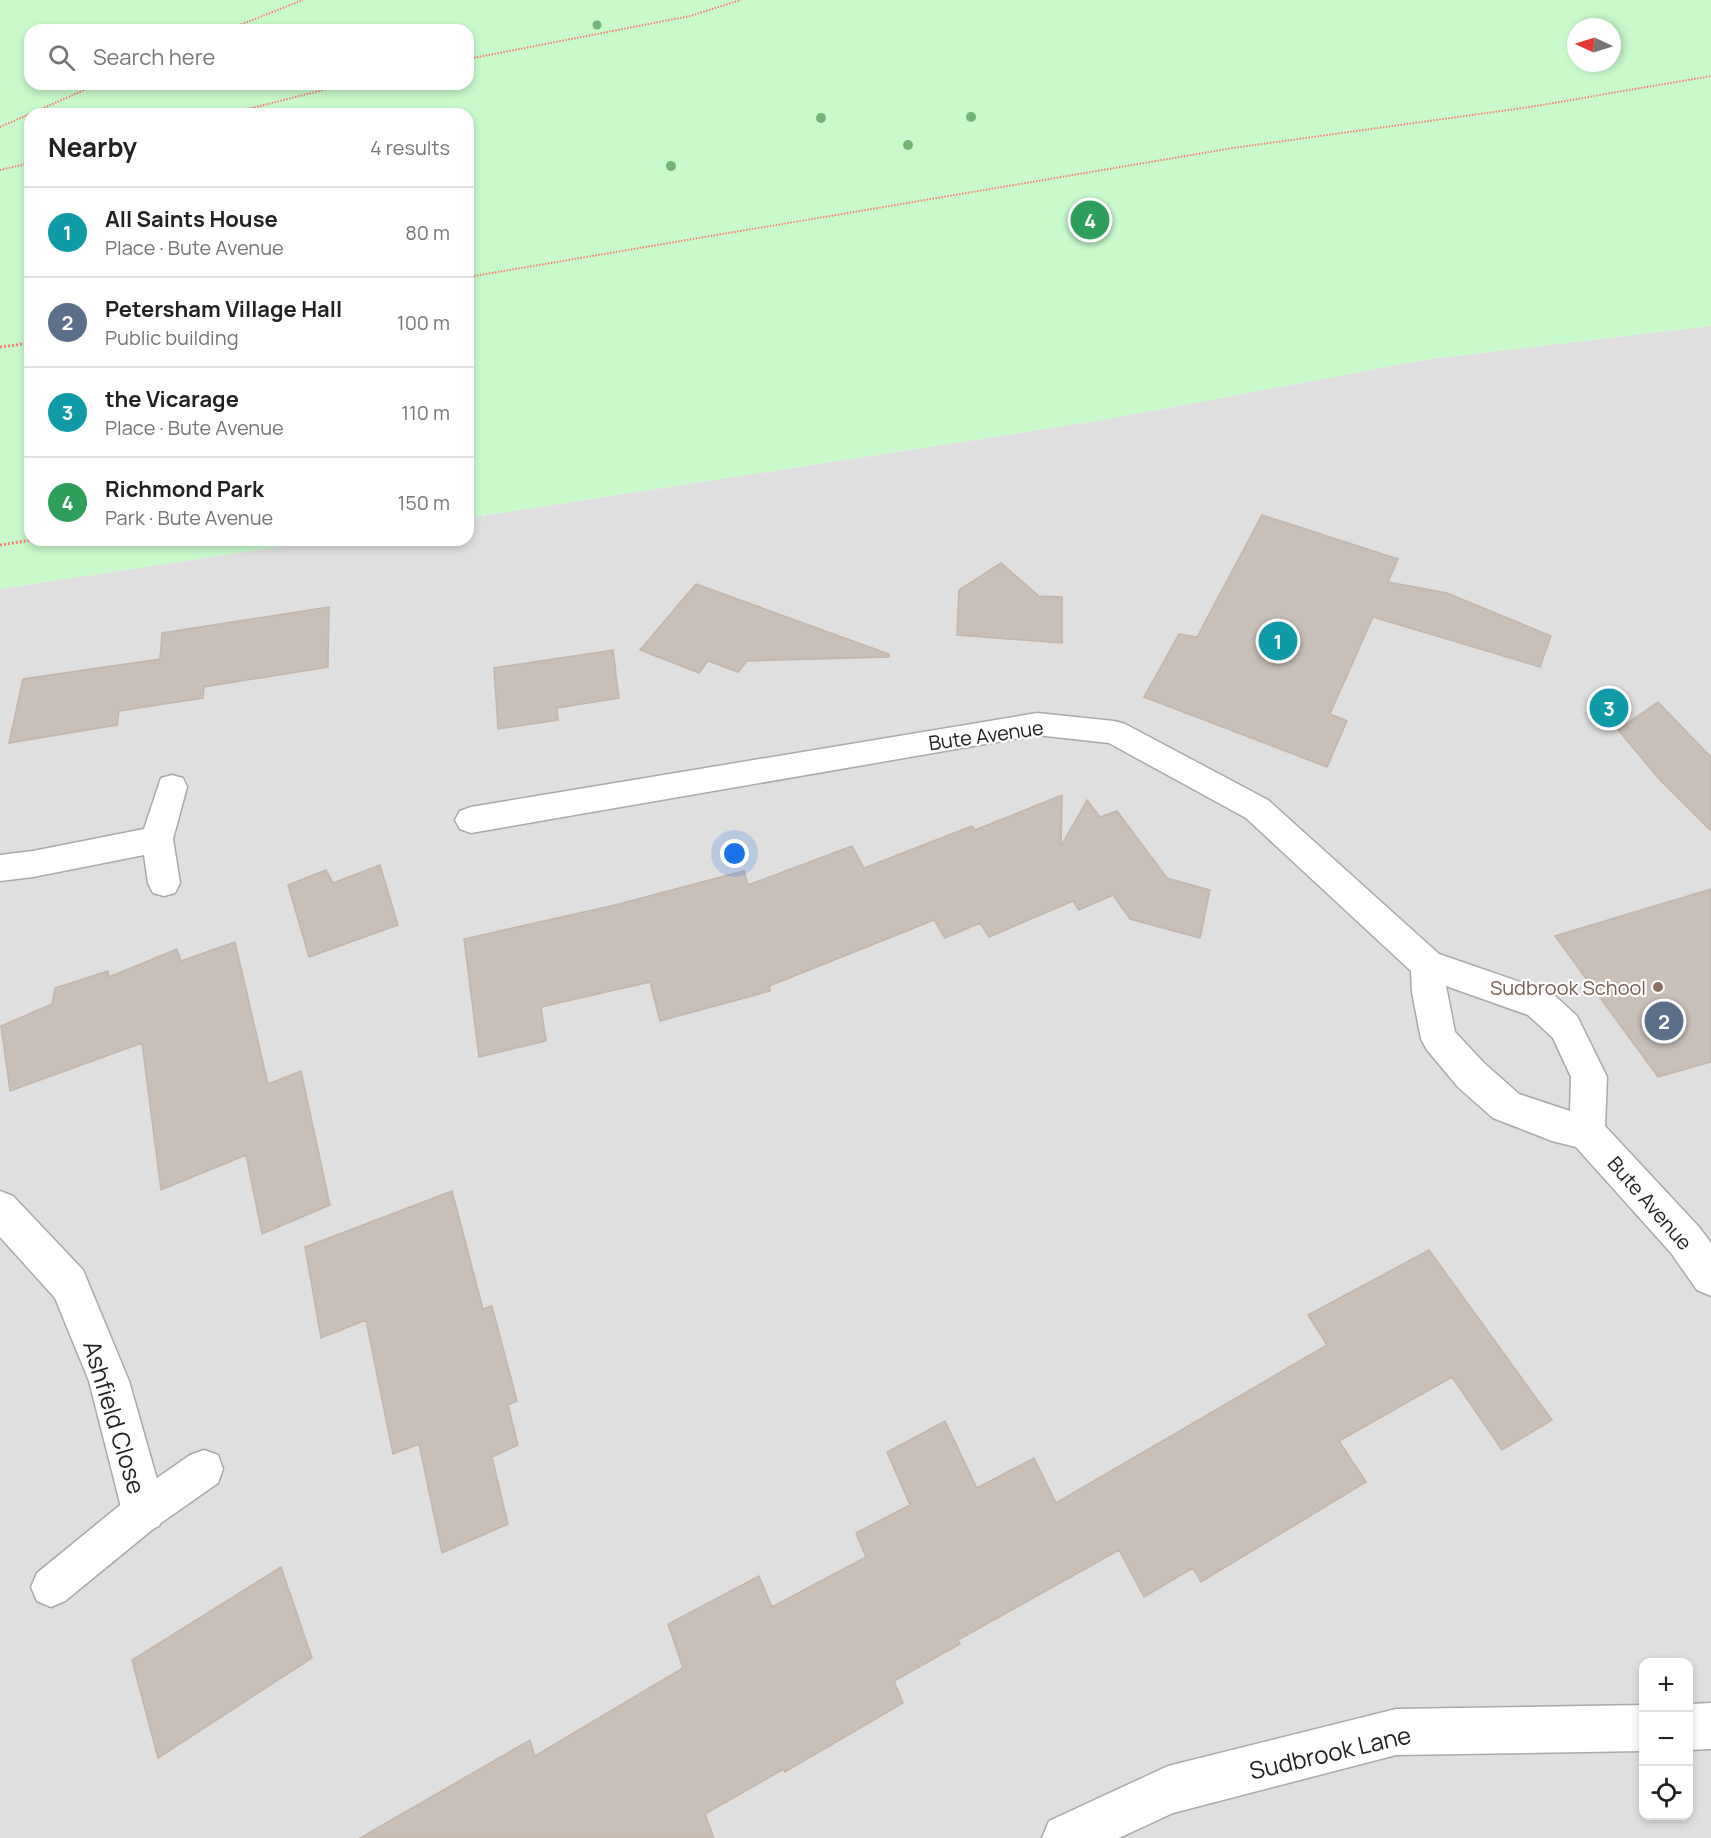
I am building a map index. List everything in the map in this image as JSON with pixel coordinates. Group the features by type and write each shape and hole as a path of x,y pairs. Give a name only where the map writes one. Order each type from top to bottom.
{"street":[{"name":"Bute Avenue","path":"471,820 1037,724 1114,732 1257,809 1427,965 1540,1004 1565,1027 1589,1077 1587,1132 1685,1240 1711,1276"},
{"path":"164,883 157,840 172,787"},
{"path":"0,868 33,864 157,840"},
{"path":"1427,965 1429,992 1439,1039 1471,1075 1506,1106 1552,1124 1587,1132"},
{"name":"Ashfield Close","path":"0,1209 69,1284 109,1381 144,1510"},
{"path":"1693,1727 1711,1726"},
{"name":"Sudbrook Lane","path":"1066,1838 1168,1790 1396,1732 1639,1728"}],"lane":[{"path":"51,1587 144,1510 204,1469"}],"path":[{"path":"242,24 303,0"},
{"path":"474,58 690,16 741,0"},
{"path":"474,276 1233,148 1530,107 1711,76"},
{"path":"43,108 84,90"},
{"path":"252,108 323,90"},
{"path":"0,127 24,116"},
{"path":"0,170 24,165"},
{"path":"0,347 24,344"},
{"path":"0,545 24,542"}],"shaded area":[{"path":"1711,326 1711,1838 0,1838 0,589 283,546 474,546 474,517 1097,421 1430,359"}],"green space":[{"path":"0,0 1711,0 1711,326 1430,359 1097,421 474,517 474,108 24,108 24,546 283,546 0,589"}],"building":[{"path":"1262,515 1398,559 1388,582 1447,593 1551,636 1540,667 1373,617 1330,714 1347,721 1327,767 1144,697 1179,634 1197,637"},
{"path":"1001,563 1039,596 1062,597 1062,643 957,635 959,590"},
{"path":"696,584 889,654 889,657 747,661 738,672 708,661 699,673 640,650"},
{"path":"329,607 328,667 204,687 203,698 119,711 117,725 9,743 23,679 160,659 162,633"},
{"path":"613,650 619,698 557,708 558,720 498,729 494,668"},
{"path":"1658,702 1711,757 1711,831 1660,780 1618,730"},
{"path":"1062,795 1061,846 1087,800 1100,817 1117,811 1167,878 1210,890 1200,938 1130,919 1113,895 1079,910 1073,901 989,937 980,923 945,938 934,920 769,986 770,991 660,1021 650,982 541,1007 546,1041 479,1057 464,939 615,905 744,871 748,885 852,846 864,868 972,826 975,830"},
{"path":"380,865 398,925 309,957 288,885 326,870 333,883"},
{"path":"1711,889 1711,1062 1658,1077 1555,936"},
{"path":"235,942 268,1084 301,1071 330,1205 262,1234 246,1155 161,1190 142,1043 10,1091 1,1026 52,1004 55,988 108,971 109,977 177,949 181,961"},
{"path":"452,1191 483,1309 492,1306 517,1401 508,1405 518,1445 492,1457 508,1524 442,1553 419,1444 393,1454 366,1320 321,1338 305,1247"},
{"path":"1429,1250 1552,1420 1502,1450 1452,1377 1339,1441 1366,1482 1201,1582 1193,1568 1144,1597 1119,1550 958,1640 960,1644 894,1681 903,1703 785,1772 784,1769 705,1814 714,1838 360,1838 530,1740 535,1756 683,1668 668,1624 759,1576 772,1607 866,1557 856,1533 910,1505 887,1452 945,1421 977,1488 1034,1458 1056,1503 1327,1345 1308,1315"},
{"path":"281,1567 312,1658 158,1758 132,1660"}],"place":[{"name":"Richmond Park","path":"1090,220"},
{"name":"All Saints House","path":"1278,641"},
{"name":"the Vicarage","path":"1609,708"},
{"name":"Sudbrook School","path":"1658,987"},
{"name":"Petersham Village Hall","path":"1664,1021"}]}
